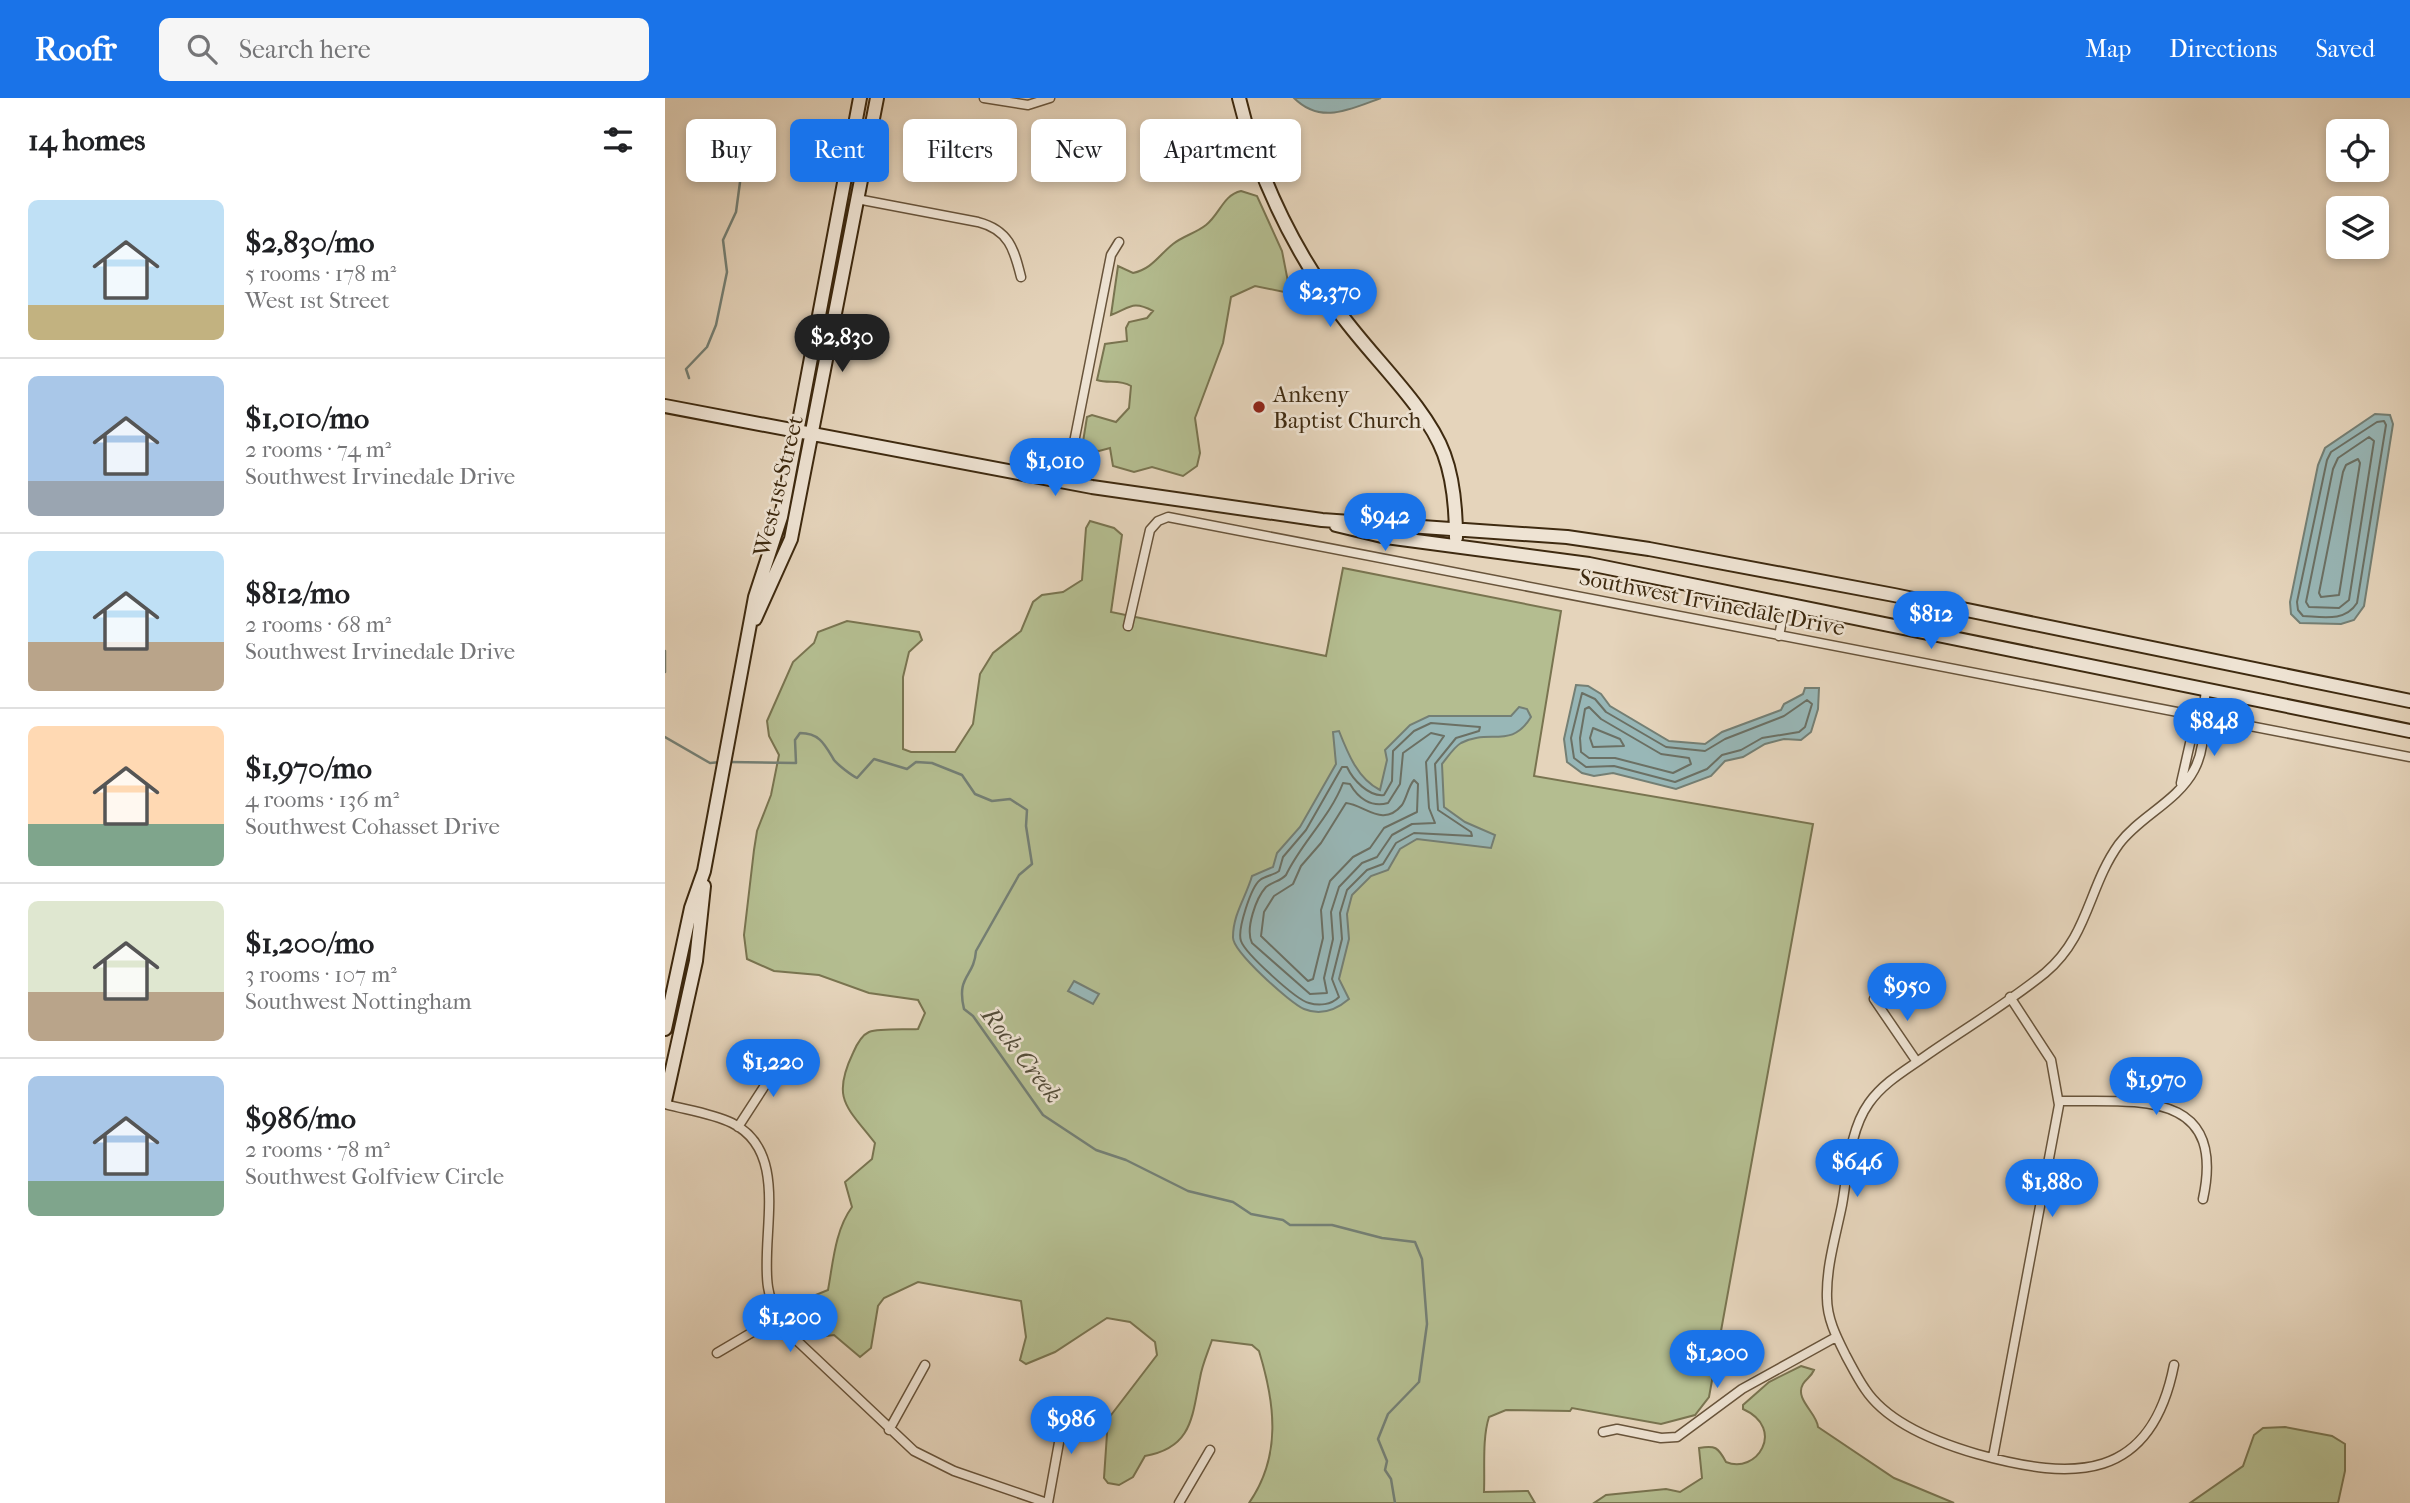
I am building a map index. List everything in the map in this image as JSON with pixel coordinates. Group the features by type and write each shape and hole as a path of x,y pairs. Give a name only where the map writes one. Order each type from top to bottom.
{"main road":[{"name":"West 1st Street","path":"665,1029 691,908 704,871 759,581 781,517 860,98"},
{"name":"West 1st Street","path":"749,632 791,539 877,98"},
{"path":"1239,98 1270,191 1300,252 1337,309 1439,440 1454,492 1457,546"},
{"name":"Southwest Irvinedale Drive","path":"665,406 1066,483 1322,520 1567,537 1649,550 1894,594 2410,701"},
{"name":"Southwest Irvinedale Drive","path":"1322,520 1349,530 1589,564 2410,731"},
{"name":"West 1st Street","path":"665,1102 695,961 703,909 704,871"}],"street":[{"path":"984,98 1028,105 1050,98"},
{"path":"857,199 978,222 996,229 1009,238 1021,277"},
{"path":"1066,483 1111,255 1119,242"},
{"name":"Southwest Irvinedale Drive","path":"1128,626 1150,530 1158,520 1168,517 2410,757"},
{"path":"1779,636 1785,605"},
{"path":"2174,1365 2170,1387 2153,1425 2140,1440 2110,1462 2091,1468 2057,1469 1993,1457 1936,1440 1890,1414 1866,1391 1836,1337 1827,1307 1828,1278 1856,1130 1871,1101 1885,1084 2046,972 2069,947 2079,934 2117,846 2181,786 2193,730 2201,717 2206,691"},
{"path":"1993,1457 2059,1101 2051,1060 2010,998"},
{"path":"1874,999 1917,1062"},
{"path":"739,1127 783,1056"},
{"path":"2059,1101 2148,1102 2178,1110 2199,1130 2206,1148 2208,1166 2203,1199"},
{"path":"665,1102 721,1118 739,1127 752,1139 766,1164 768,1284 778,1317 791,1335 889,1430 928,1460 1048,1503 1066,1404"},
{"path":"717,1353 778,1317"},
{"path":"1602,1432 1617,1429 1661,1438 1677,1437 1742,1389 1836,1337"},
{"path":"889,1430 925,1364"},
{"path":"1179,1503 1210,1450"}],"green space":[{"path":"1241,191 1257,196 1282,251 1289,287 1284,292 1255,286 1231,297 1223,343 1195,418 1200,453 1197,466 1183,476 1152,467 1134,472 1113,466 1110,448 1099,451 1082,448 1087,417 1092,415 1116,422 1129,408 1131,386 1097,380 1105,344 1127,341 1126,328 1129,322 1147,318 1153,311 1135,306 1111,315 1118,266 1133,273 1145,268 1177,241 1211,221 1230,196"},
{"path":"1090,521 1114,528 1122,535 1111,612 1326,656 1343,568 1561,611 1534,776 1813,824 1709,1397 1695,1415 1661,1424 1572,1408 1570,1411 1506,1410 1489,1417 1485,1444 1484,1492 1528,1491 1535,1503 1249,1503 1267,1467 1272,1429 1272,1410 1265,1371 1259,1351 1252,1345 1212,1340 1187,1429 1172,1446 1145,1456 1133,1477 1119,1485 1108,1483 1104,1478 1108,1419 1157,1355 1155,1342 1130,1322 1107,1318 1055,1352 1026,1364 1020,1360 1026,1337 1021,1301 918,1282 884,1298 878,1306 871,1348 860,1357 834,1335 810,1338 793,1328 783,1302 801,1301 828,1290 838,1236 852,1207 845,1182 872,1159 875,1143 845,1102 843,1081 846,1069 858,1044 869,1032 918,1029 925,1013 918,1000 869,993 819,975 774,971 747,959 744,935 754,850 757,831 771,795 779,755 769,736 767,721 793,662 814,643 818,632 847,621 919,632 922,640 909,652 903,677 903,749 911,752 955,752 973,724 980,674 993,653 1021,631 1033,602 1042,595 1063,592 1082,580 1086,528"},
{"path":"1801,1366 1814,1370 1803,1384 1801,1395 1818,1427 1894,1478 1954,1503 1594,1503 1606,1495 1666,1489 1680,1492 1702,1478 1699,1448 1715,1448 1726,1462 1747,1462 1762,1448 1765,1438 1763,1428 1756,1418 1743,1409 1743,1405 1769,1382"},
{"path":"2285,1427 2332,1436 2345,1444 2345,1471 2338,1503 2190,1503 2243,1466 2254,1435 2263,1428"}],"water":[{"path":"1294,98 1381,98 1347,110 1325,113 1304,106"},
{"path":"2375,414 2390,415 2393,424 2364,606 2354,620 2341,624 2300,623 2291,614 2290,602 2318,465 2325,448"},
{"path":"1576,685 1588,686 1601,694 1610,706 1669,741 1705,744 1722,732 1781,710 1784,704 1803,694 1805,688 1819,688 1818,709 1811,732 1801,740 1784,739 1765,744 1743,757 1725,761 1711,776 1676,789 1613,773 1594,776 1582,773 1567,762 1564,739"},
{"path":"1519,707 1527,709 1531,717 1516,733 1481,737 1461,743 1442,764 1444,807 1465,822 1495,835 1491,848 1417,839 1400,849 1388,870 1371,876 1352,895 1347,914 1349,939 1339,979 1349,999 1334,1009 1322,1012 1310,1011 1297,1005 1263,976 1242,953 1235,944 1234,929 1237,913 1252,876 1273,867 1277,853 1300,827 1336,764 1333,732 1339,731 1360,773 1380,790 1387,760 1385,750 1410,725 1429,716 1511,716"},
{"path":"1074,981 1099,994 1093,1004 1068,991"}],"waterway":[{"path":"689,378 686,369 707,347 716,325 727,272 723,240 736,212 740,182"},
{"name":"Rock Creek","path":"665,651 665,672"},
{"name":"Rock Creek","path":"728,762 796,763 795,740 800,733 807,734 821,741 836,762 857,778 874,759 907,769 916,762 932,763 962,775 975,794 992,801 1010,799 1027,810 1026,826 1032,864 1019,875 976,951 975,960 962,989 964,1009 973,1016 1043,1115 1096,1150 1126,1160 1188,1191 1233,1202 1251,1214 1283,1220 1290,1225 1332,1225 1382,1238 1415,1242 1422,1259 1427,1324 1419,1382 1388,1414 1378,1439 1387,1461 1385,1470 1391,1479 1395,1503"},
{"name":"Rock Creek","path":"665,737 710,763 721,762"}],"place":[{"name":"Ankeny Baptist Church","path":"1259,407"}]}
